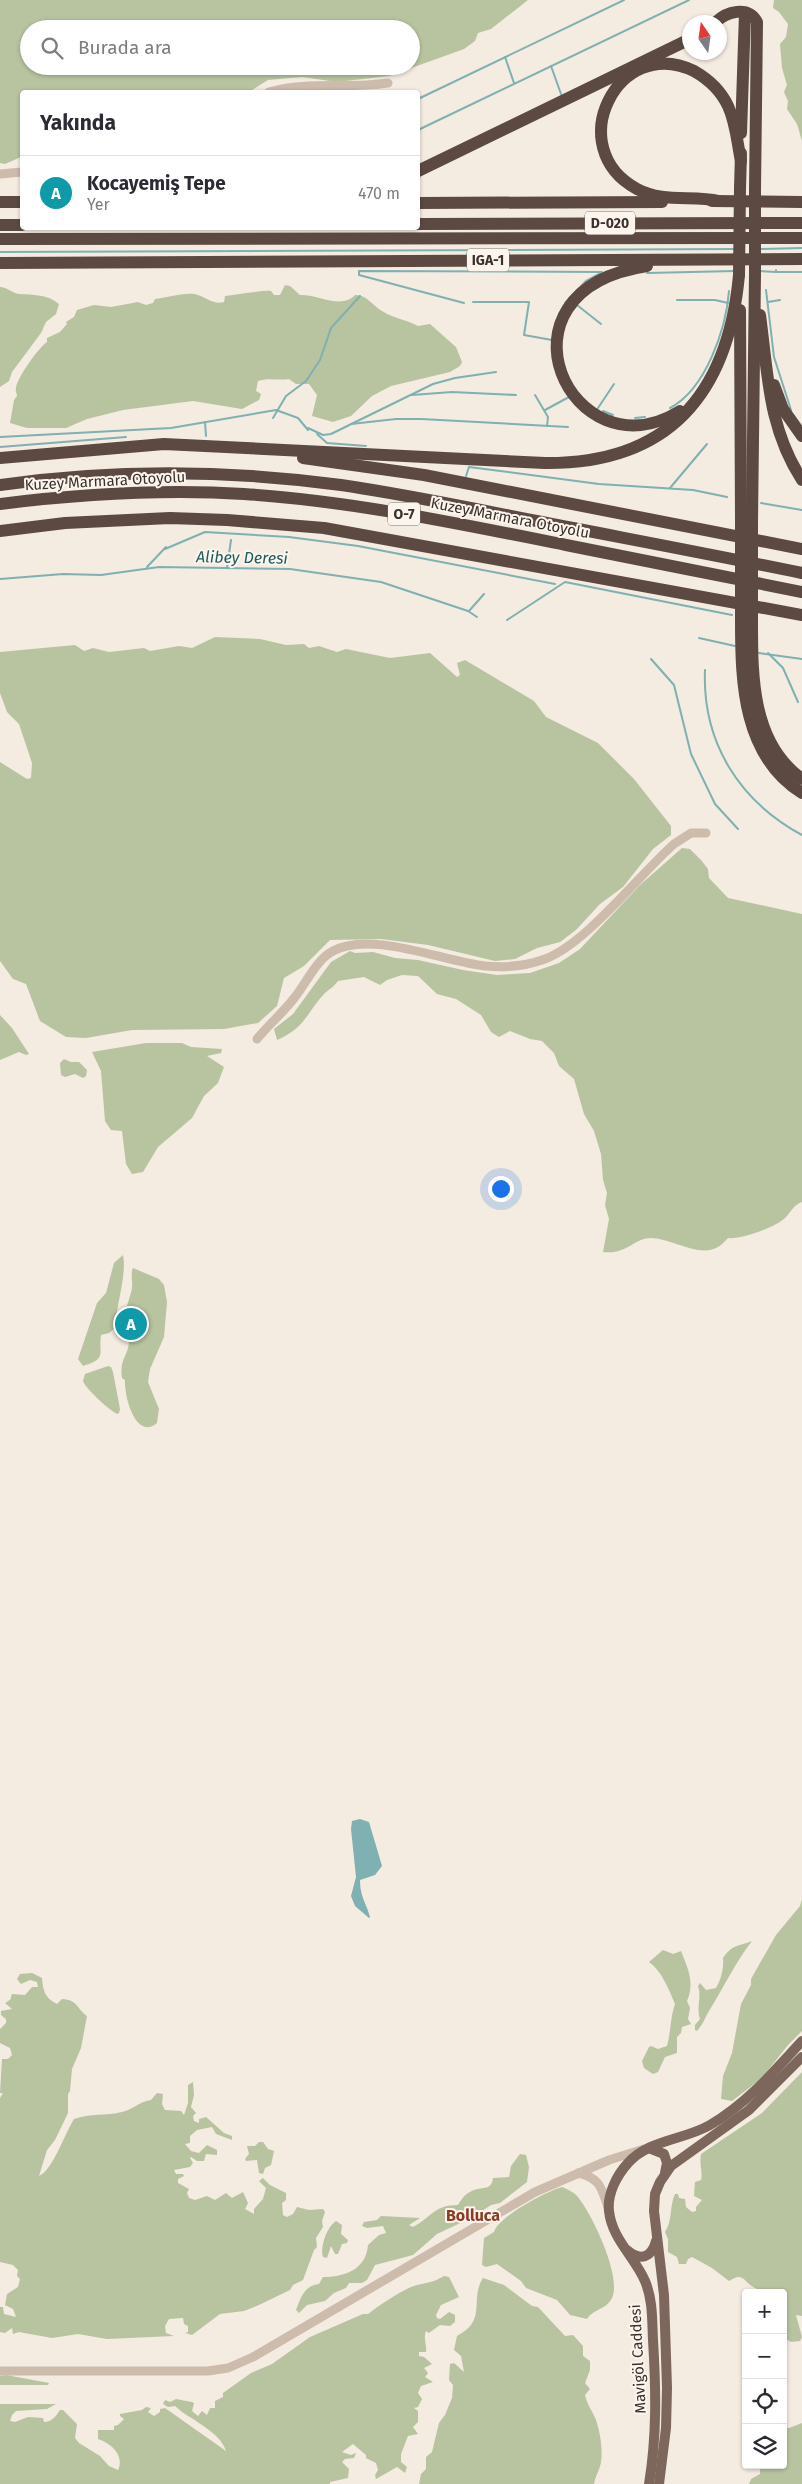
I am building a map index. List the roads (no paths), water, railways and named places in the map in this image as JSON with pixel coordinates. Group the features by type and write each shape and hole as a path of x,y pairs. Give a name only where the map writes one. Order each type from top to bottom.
{"highway":[{"path":"726,15 730,12 745,13 756,19 758,26 755,274 743,684 752,730 768,760 782,777 802,793"},
{"path":"745,13 739,275 747,520"},
{"path":"420,170 682,43"},
{"path":"719,201 660,197 637,188 622,178 609,160 601,138 602,115 608,100 617,86 637,71 658,65 689,69 712,84 725,100 734,124 741,161"},
{"path":"0,202 20,202"},
{"path":"420,203 802,202"},
{"name":"D-020","path":"420,224 802,223"},
{"path":"0,225 20,225"},
{"name":"D-020","path":"0,239 802,238"},
{"name":"IGA-1","path":"727,259 702,264 647,266 625,270 601,278 582,290 571,304 560,324 557,341 560,366 573,394 594,414 607,421 624,425 657,422 681,410 696,396 716,367 733,321 739,275"},
{"name":"IGA-1","path":"0,262 799,260"},
{"path":"755,274 764,355 774,419 781,442 802,480"},
{"path":"761,321 777,395 790,422 802,436"},
{"path":"0,458 142,445 188,445 572,463 602,459 646,443 665,430 692,406 710,380 716,367"},
{"path":"117,448 258,454 350,463 424,475 802,549"},
{"name":"Kuzey Marmara Otoyolu","path":"0,485 93,476 173,474 229,475 340,485 802,573"},
{"name":"Kuzey Marmara Otoyolu","path":"0,504 80,495 168,492 242,494 302,499 406,514 802,592"},
{"path":"0,531 65,523 139,519 208,519 274,523 331,529 677,594 719,598 802,615"},
{"path":"677,594 703,602 802,622"},
{"path":"746,622 759,714 781,759 802,779"}],"main road":[{"path":"608,2209 612,2188 619,2174 633,2158 649,2148 699,2131 712,2124 757,2089 802,2041"},
{"name":"Mavigöl Caddesi","path":"659,2484 665,2436 667,2388 664,2294 656,2238 654,2202 660,2182 680,2158 749,2110 802,2057"},
{"path":"649,2148 659,2150 666,2157 665,2174"},
{"name":"Mavigöl Caddesi","path":"608,2209 622,2247 644,2280 651,2300 656,2430 649,2484"},
{"path":"622,2247 638,2257 646,2257 653,2251 656,2238"}],"street":[{"path":"280,90 302,86 369,86 388,83"},
{"path":"0,174 20,172"},
{"path":"257,1039 295,998 317,966 333,951 350,946 377,945 426,953 483,966 500,967 516,966 544,959 569,946 674,844 691,833 706,833"},
{"path":"0,2371 188,2372 228,2368 253,2357 535,2192 621,2156 649,2148"},
{"path":"578,2173 594,2178 602,2190 608,2209"}],"water":[{"path":"360,1819 369,1822 382,1866 375,1875 360,1880 361,1891 369,1918 355,1906 351,1896 356,1877 351,1829 352,1821"}],"waterway":[{"path":"420,98 624,0"},
{"path":"420,129 689,0"},
{"path":"505,57 514,83"},
{"path":"551,66 561,94"},
{"path":"759,249 802,248"},
{"path":"0,252 735,249"},
{"path":"759,271 776,272 776,270"},
{"path":"464,303 359,275 359,271 602,272"},
{"path":"647,273 735,271"},
{"path":"777,272 802,272"},
{"path":"565,303 586,281 601,273"},
{"path":"766,290 774,357 791,410"},
{"path":"670,408 683,399 704,373 719,340 729,291"},
{"path":"273,418 286,396 306,381 320,360 331,328 360,296"},
{"path":"677,300 715,300 728,303"},
{"path":"768,302 780,300"},
{"path":"473,302 529,302 524,335 552,340"},
{"path":"577,305 601,324"},
{"path":"308,428 323,435 331,434 433,384 455,378 496,372"},
{"path":"598,408 614,384"},
{"path":"412,395 452,392 516,395"},
{"path":"535,395 548,417 547,426"},
{"path":"545,410 569,397"},
{"path":"0,437 171,428 276,410 298,418 308,430"},
{"path":"603,411 613,415"},
{"path":"635,418 645,417"},
{"path":"351,424 396,419 421,419 568,427"},
{"path":"205,422 206,436"},
{"path":"317,434 327,443 366,446"},
{"path":"0,447 126,437"},
{"path":"670,488 707,444"},
{"path":"466,476 469,467 599,484 693,490 727,497"},
{"path":"761,503 802,510"},
{"path":"165,549 205,532 289,537 358,546 555,584"},
{"path":"227,568 231,540"},
{"path":"147,567 166,547"},
{"name":"Alibey Deresi","path":"0,579 63,574 101,575 159,567 290,569 381,582 468,611 477,617"},
{"path":"507,620 565,582 732,615"},
{"path":"469,611 484,594"},
{"path":"699,638 735,646"},
{"path":"759,653 802,659"},
{"path":"768,653 783,668 798,702"},
{"path":"651,659 674,685 691,754 715,804 738,829"},
{"path":"705,670 706,696 710,721 718,745 729,767 743,787 760,805 802,835"}],"place":[{"name":"Kocayemiş Tepe","path":"131,1324"}],"district":[{"name":"Bolluca","path":"473,2215"}]}
